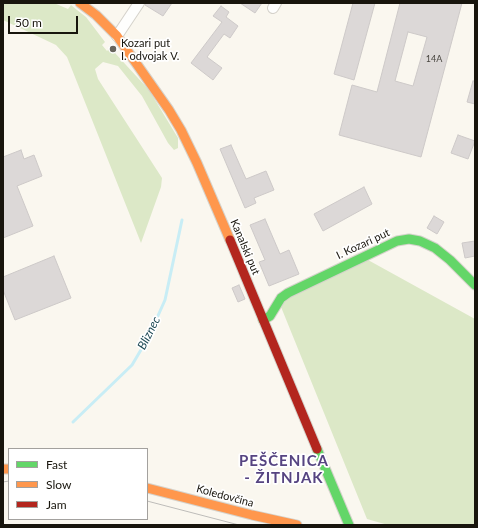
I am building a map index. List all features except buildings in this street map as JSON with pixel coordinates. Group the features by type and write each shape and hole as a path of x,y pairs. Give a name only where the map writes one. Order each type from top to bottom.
{"street":[{"name":"Kanalski put","path":"80,3 96,15 117,36 169,110 181,130 197,163 349,525"},
{"path":"117,36 139,3"},
{"name":"I. Kozari put","path":"263,320 270,316 281,298 288,293 397,241 409,239 420,241 435,248 450,260 475,285"},
{"name":"Koledovčina","path":"148,488 296,525"}],"green space":[{"path":"3,3 54,3 68,9 71,5 86,17 105,42 102,45 107,51 110,48 149,90 178,138 178,148 174,150 168,143 142,96 118,66 103,62 95,69 98,79 162,178 161,187 141,243 67,57 56,45 3,20"},
{"path":"368,260 475,319 475,525 388,525 367,519 279,302"}],"waterway":[{"name":"Bliznec","path":"73,422 132,365 148,338 165,300 182,220"}],"tram line":[{"path":"3,482 8,481"},
{"path":"148,501 239,525"}],"traffic: fast":[{"path":"263,320 270,316 281,298 288,293 397,241 409,239 420,241 435,248 450,260 475,285"},
{"path":"317,449 349,525"}],"traffic: slow":[{"path":"80,3 96,15 117,36 169,110 181,130 197,163 230,240"},
{"path":"3,469 8,469"},
{"path":"148,488 297,525"}],"traffic: jam":[{"path":"230,240 317,449"}],"place":[{"name":"Kozari put I. odvojak V.","path":"113,49"}],"district":[{"name":"PEŠČENICA - ŽITNJAK","path":"284,470"}]}
